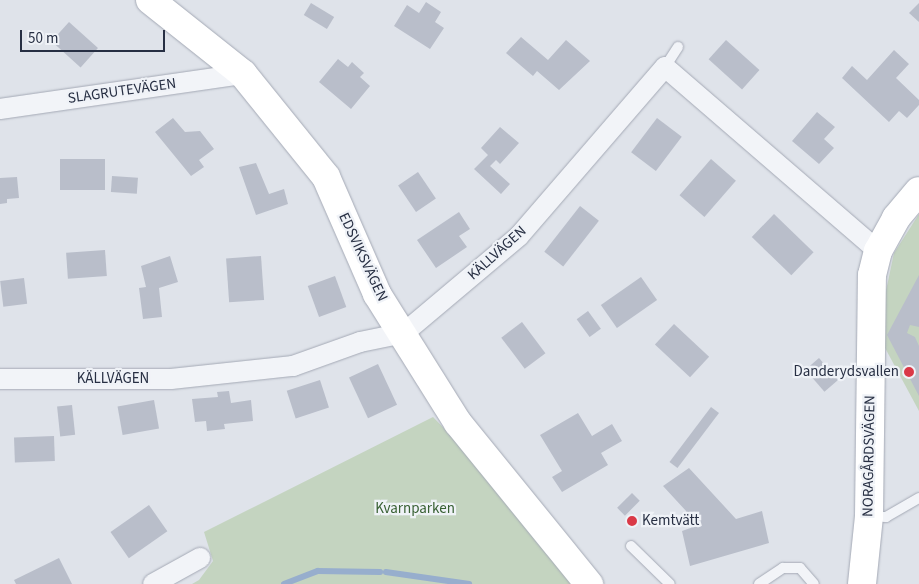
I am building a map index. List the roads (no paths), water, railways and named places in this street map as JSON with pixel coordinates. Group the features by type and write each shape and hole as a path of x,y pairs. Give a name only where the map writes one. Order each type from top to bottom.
{"street":[{"name":"EDSVIKSVÄGEN","path":"150,0 243,74 326,177 378,294 404,333 458,423 590,584"},
{"path":"665,67 878,251"},
{"name":"KÄLLVÄGEN","path":"0,379 171,379 293,366 360,342 404,333 520,236 665,67"},
{"name":"SLAGRUTEVÄGEN","path":"0,109 243,74"},
{"name":"NORAGÅRDSVÄGEN","path":"862,584 869,516 872,274 878,251 896,218 919,191"},
{"path":"153,584 200,558"}],"lane":[{"path":"665,67 678,47"},
{"path":"869,516 886,517 919,498"},
{"path":"631,546 670,584"},
{"path":"759,584 783,568 800,568 814,584"}],"waterway":[{"path":"284,584 318,571 380,572"},
{"path":"386,572 469,584"}],"place":[{"name":"Danderydsvallen","path":"909,372"},
{"name":"Kemtvätt","path":"632,521"}],"park label":[{"name":"Kvarnparken","path":"415,509"}]}
